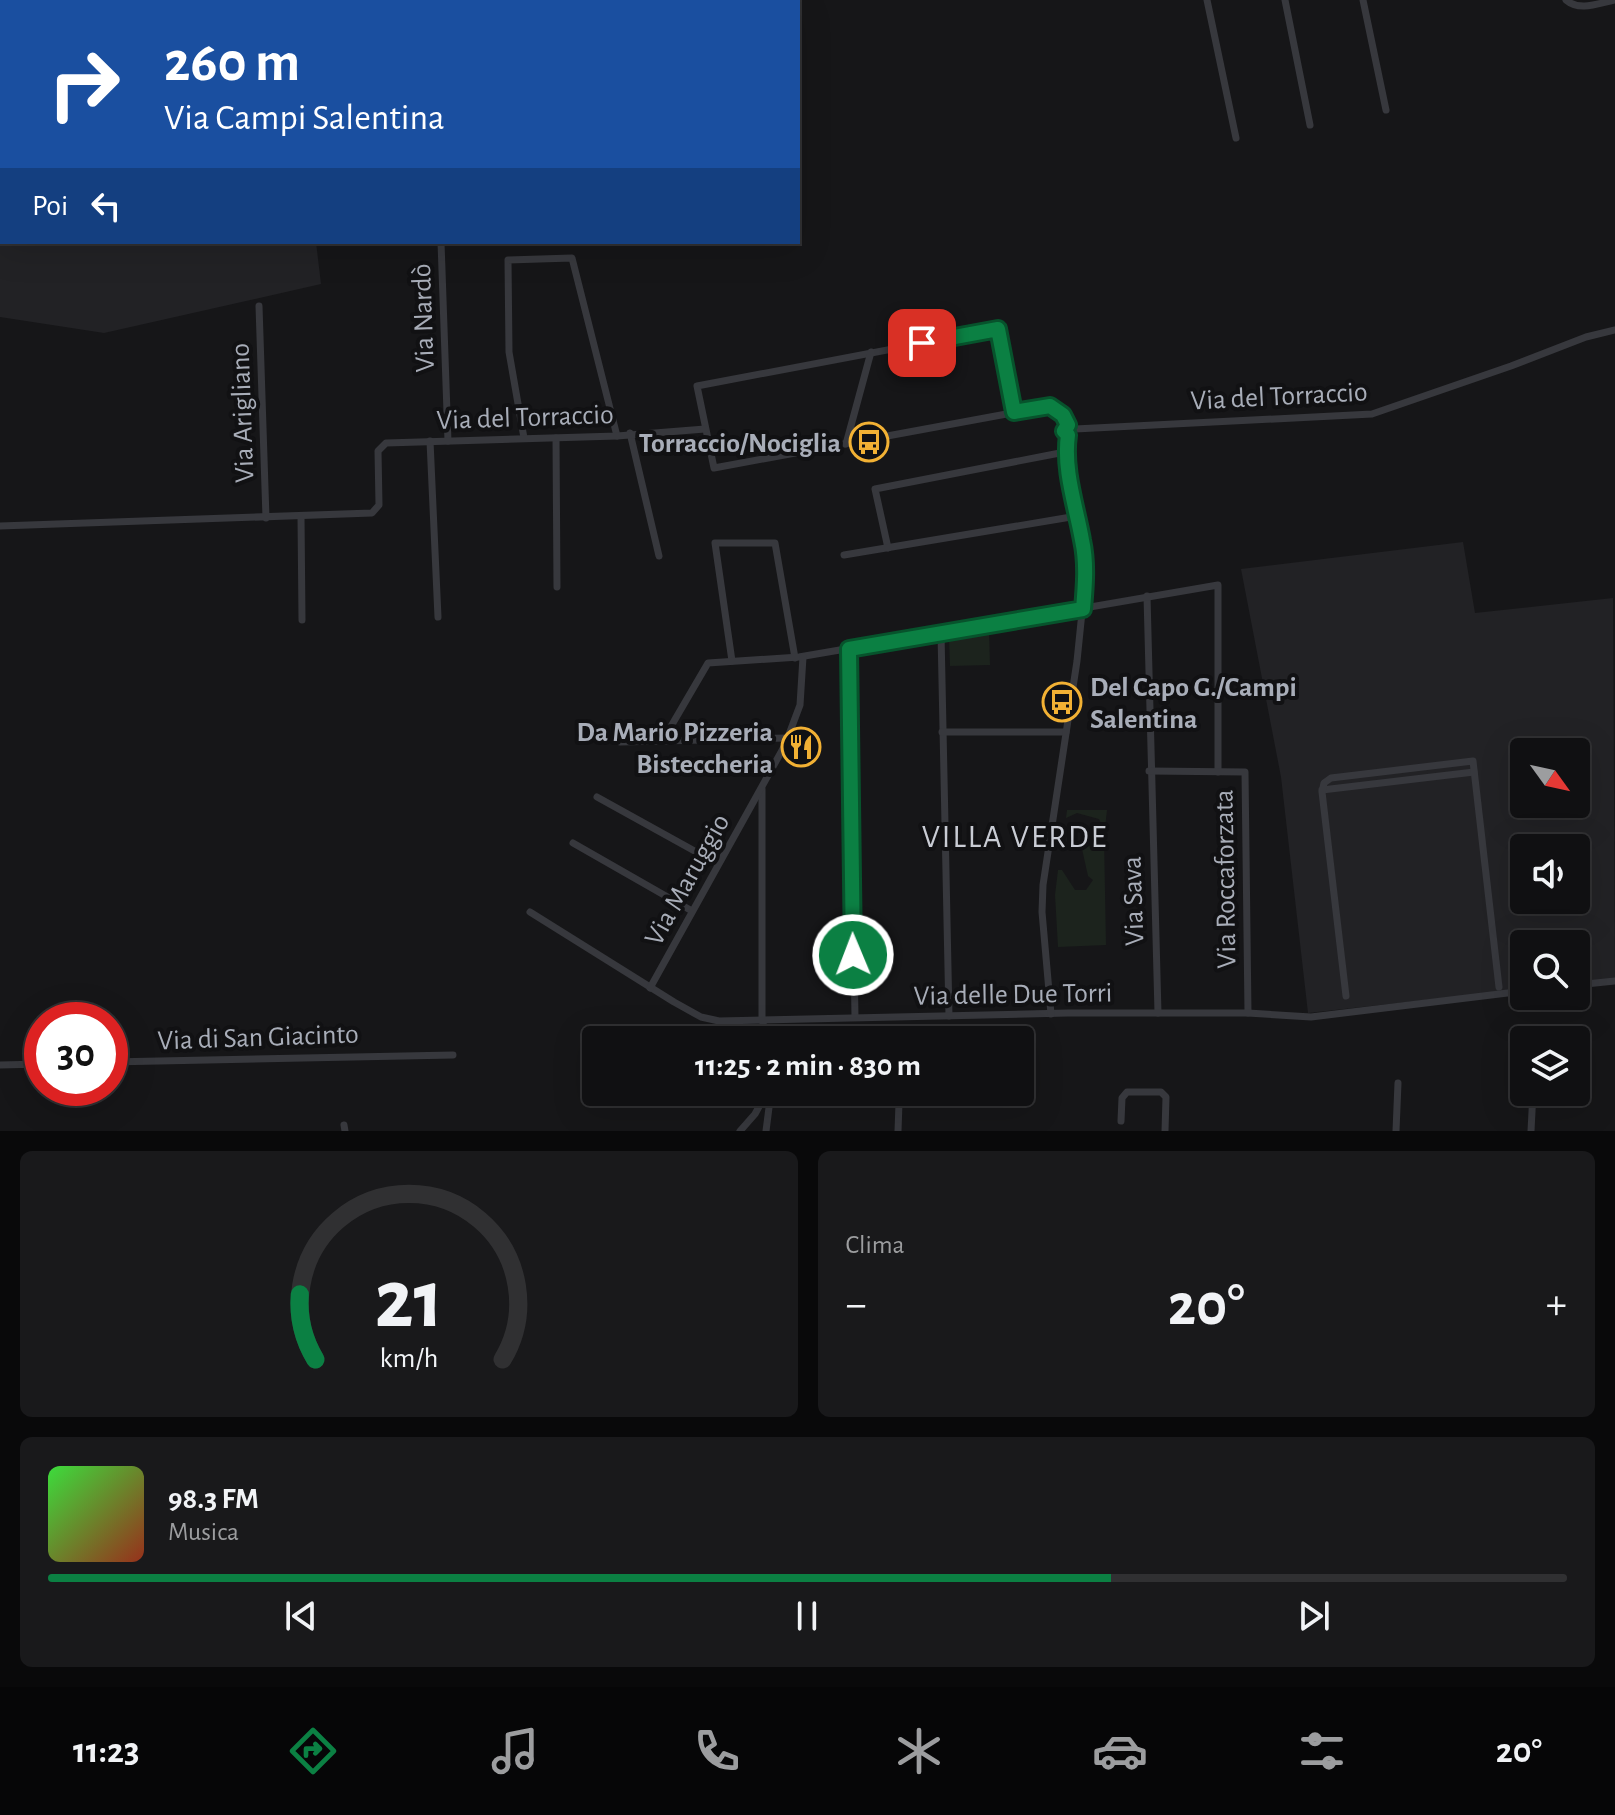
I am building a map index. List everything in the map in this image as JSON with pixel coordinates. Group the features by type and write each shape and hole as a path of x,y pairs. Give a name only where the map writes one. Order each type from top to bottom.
{"street":[{"path":"1207,0 1236,138"},
{"path":"1285,0 1310,125"},
{"path":"1363,0 1386,110"},
{"path":"1566,0 1580,7 1615,0"},
{"name":"Via Nardò","path":"441,244 448,441"},
{"path":"524,438 509,352 508,260 572,258 617,436"},
{"name":"Via Arigliano","path":"259,306 266,518"},
{"path":"1014,412 998,329 697,386 714,468 1050,406 1063,415 1070,430 1065,452 1086,573 1043,885 1042,912 1051,1014"},
{"name":"Via del Torraccio","path":"1070,430 1372,414 1497,372 1586,337 1615,330"},
{"path":"846,444 871,352"},
{"name":"Via del Torraccio","path":"0,526 375,512 379,505 378,451 386,443 617,436 705,429"},
{"path":"630,433 659,556"},
{"path":"556,438 557,587"},
{"path":"430,441 438,617"},
{"path":"888,548 875,489 1065,452"},
{"path":"301,516 302,620"},
{"path":"844,555 1077,516"},
{"name":"Via Maruggio","path":"650,988 788,738 802,695 799,657 775,543 715,543 732,661"},
{"path":"663,740 708,663 799,657 1218,585 1218,772 1149,771"},
{"name":"Via Sava","path":"1147,596 1149,771 1158,1013"},
{"path":"941,633 949,1016"},
{"path":"849,649 855,1017"},
{"path":"942,732 1066,732"},
{"path":"620,742 788,738"},
{"path":"1346,996 1322,790 1324,783 1331,778 1473,761 1499,987"},
{"name":"Via Roccaforzata","path":"1218,772 1245,772 1248,1013"},
{"path":"1322,790 1474,772"},
{"path":"762,787 764,1026"},
{"path":"597,797 718,864"},
{"path":"573,843 692,911"},
{"name":"Via delle Due Torri","path":"530,912 650,988 707,1019 1158,1013 1311,1017 1510,993"},
{"path":"1590,984 1615,981"},
{"name":"Via di San Giacinto","path":"128,1062 453,1055"},
{"path":"0,1065 24,1064"},
{"path":"1396,1131 1398,1083"},
{"path":"1121,1121 1124,1093 1161,1092 1167,1100 1165,1131"},
{"path":"741,1131 760,1106"},
{"path":"766,1131 768,1106"},
{"path":"898,1131 899,1106"},
{"path":"1531,1131 1532,1106"},
{"path":"741,1131 753,1130"}],"shaded area":[{"path":"0,244 316,244 321,284 104,333 0,317"},
{"path":"1463,542 1475,613 1613,598 1615,979 1590,982 1590,930 1510,930 1510,991 1308,1013 1281,777 1241,569"},
{"path":"989,631 990,665 950,666 949,638"},
{"path":"1067,810 1107,810 1104,837 1106,945 1058,947 1055,895 1058,870 1062,870 1075,890 1086,890 1093,880 1088,876 1082,849 1099,842 1102,825 1099,819 1077,813 1066,818"}],"place":[{"name":"Torraccio/Nociglia","path":"869,442"},
{"name":"Del Capo G./Campi Salentina","path":"1062,702"},
{"name":"Da Mario Pizzeria Bisteccheria","path":"801,747"}],"district":[{"name":"VILLA VERDE","path":"1015,836"}],"route":[{"path":"853,955 849,649 1083,609 1086,573 1083,543 1065,452 1068,435 1064,431 1068,425 1063,415 1050,406 1014,412 998,329 922,343"}]}
